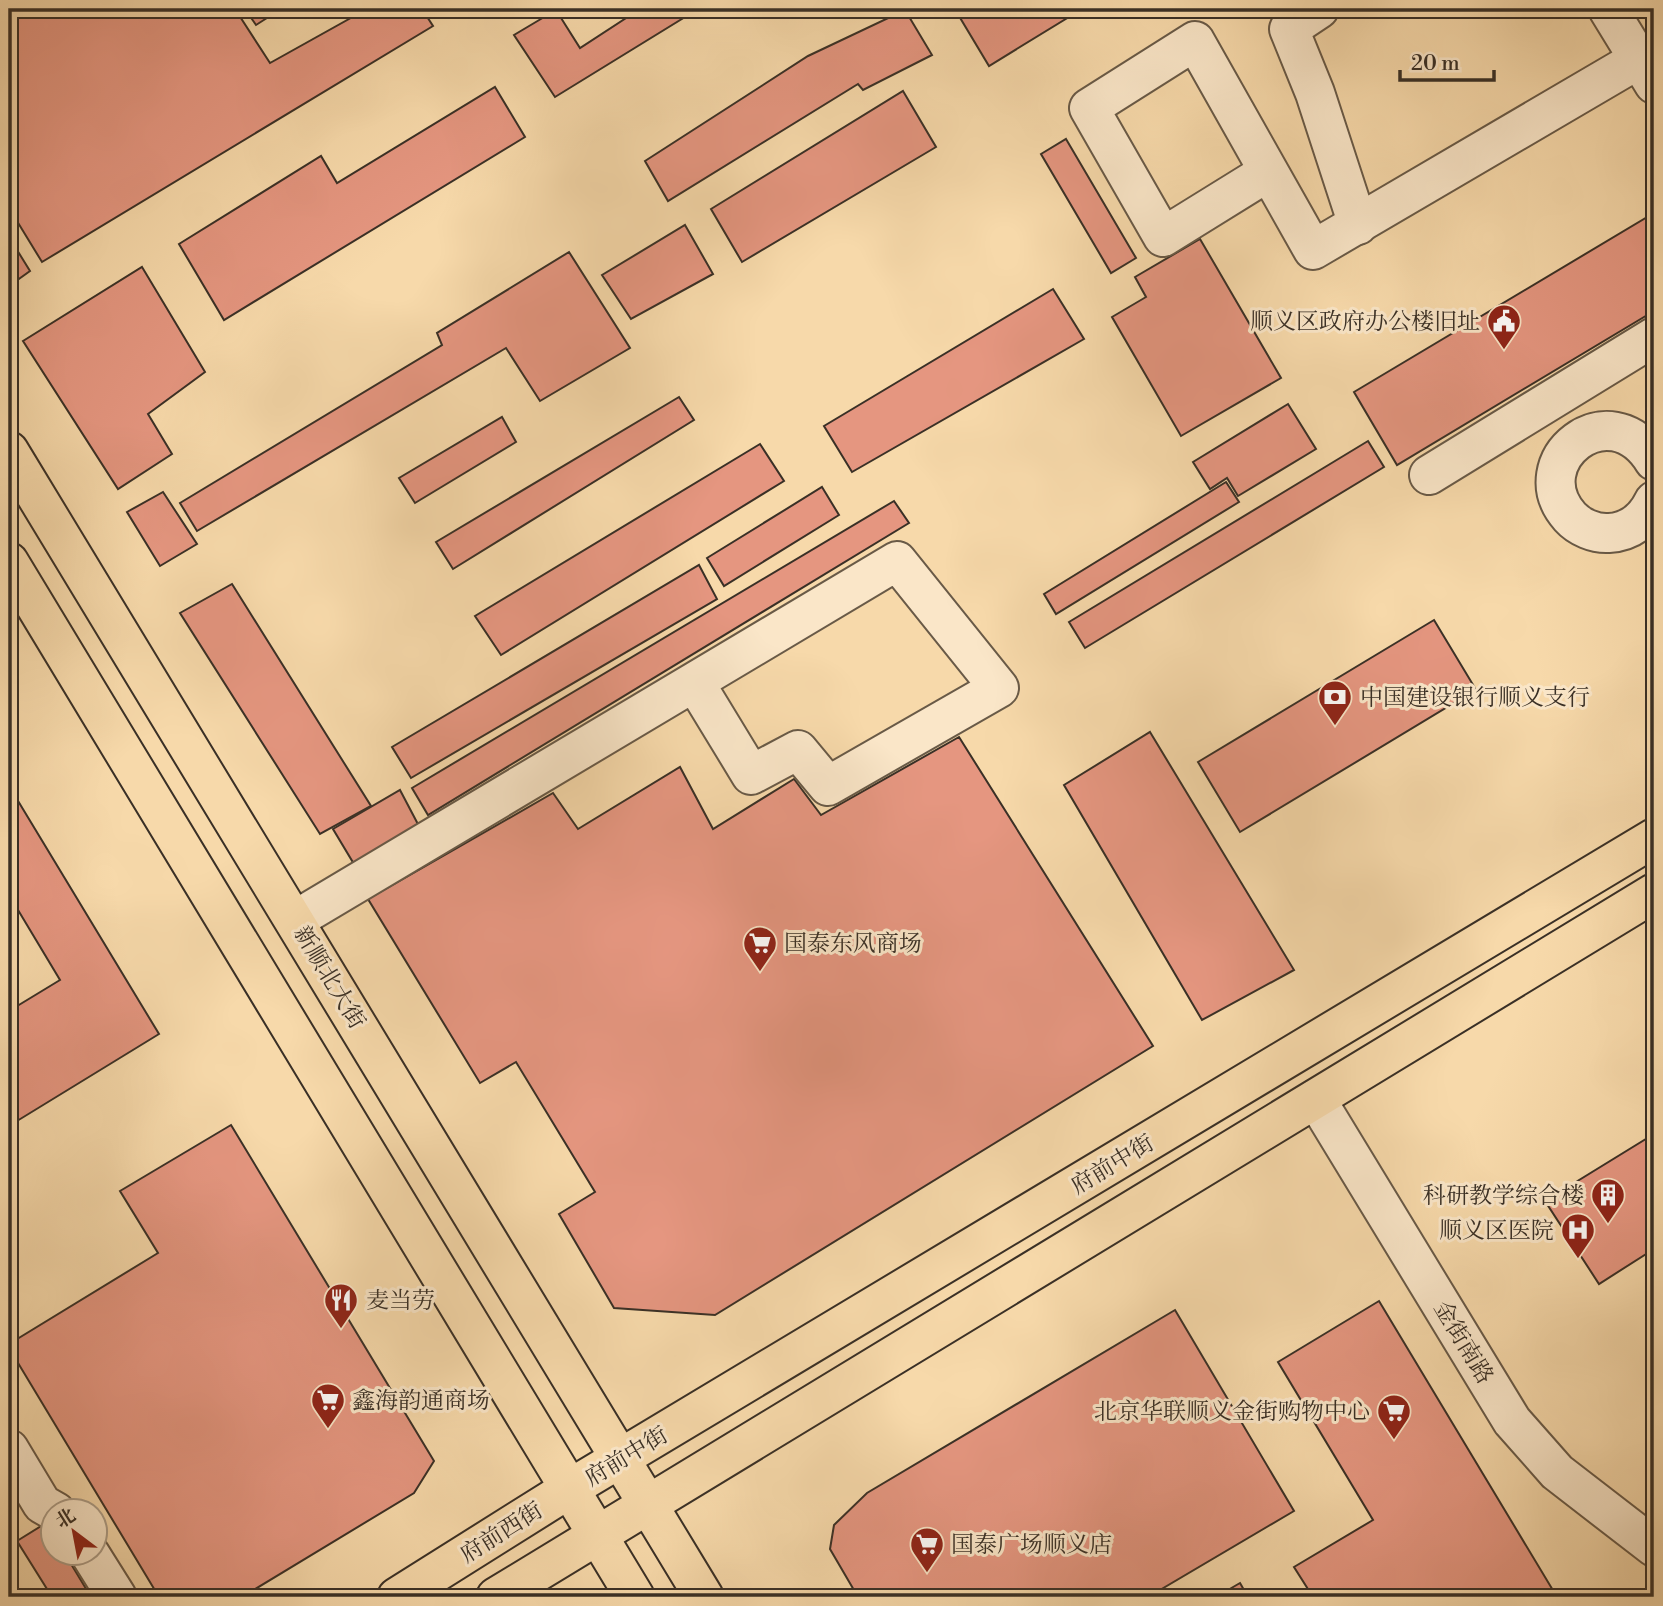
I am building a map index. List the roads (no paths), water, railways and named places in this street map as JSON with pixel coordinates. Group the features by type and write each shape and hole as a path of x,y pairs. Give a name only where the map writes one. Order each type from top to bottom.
{"main road":[{"name":"新顺北大街","path":"9,451 704,1597"},
{"path":"13,576 635,1597"},
{"name":"府前中街","path":"569,1489 1654,838"},
{"path":"496,1597 1654,893"},
{"name":"府前西街","path":"397,1597 569,1489"}],"street":[{"path":"1319,9 1289,29 1315,93 1357,225"},
{"path":"1268,172 1163,237 1089,108 1195,41 1312,250 1647,71 1608,9"},
{"path":"1429,475 1654,337"},
{"path":"1558,397 1583,436"},
{"path":"1649,524 1606,533 1589,530 1575,522 1563,509 1557,494 1556,477 1560,461 1570,447 1583,436 1600,431 1633,437 1646,448 1654,461"},
{"path":"295,920 897,561 999,688 828,786 798,750 751,775 695,683"},
{"name":"金街南路","path":"1317,1099 1512,1421 1557,1472 1654,1547"},
{"path":"9,1449 38,1498"},
{"path":"99,1568 117,1597"}],"place":[{"name":"顺义区政府办公楼旧址","path":"1504,351"},
{"name":"中国建设银行顺义支行","path":"1335,727"},
{"name":"国泰东风商场","path":"760,973"},
{"name":"科研教学综合楼","path":"1608,1225"},
{"name":"顺义区医院","path":"1578,1260"},
{"name":"麦当劳","path":"341,1330"},
{"name":"鑫海韵通商场","path":"328,1430"},
{"name":"北京华联顺义金街购物中心","path":"1394,1441"},
{"name":"国泰广场顺义店","path":"927,1574"}]}
